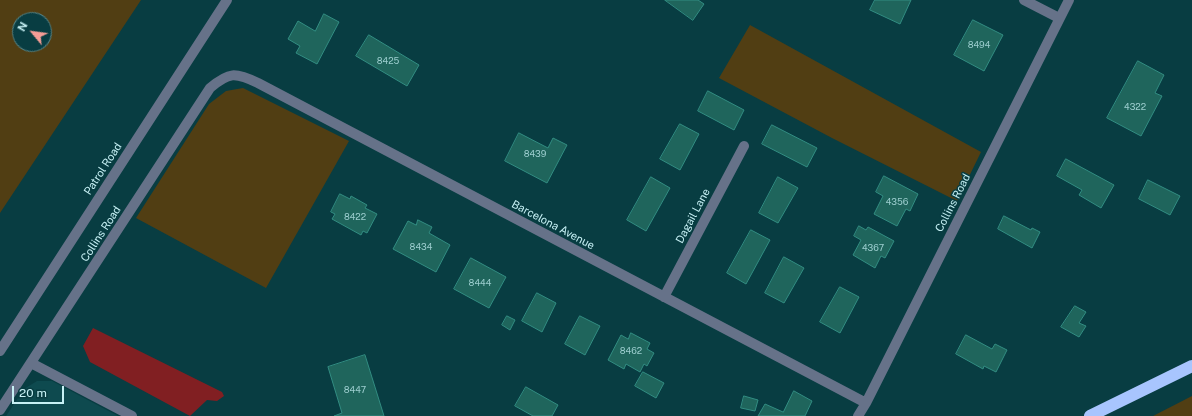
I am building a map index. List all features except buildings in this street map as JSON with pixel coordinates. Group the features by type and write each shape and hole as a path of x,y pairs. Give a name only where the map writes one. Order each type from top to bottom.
{"highway":[{"path":"1090,416 1192,366"}],"street":[{"name":"Patrol Road","path":"0,351 227,0"},
{"path":"1024,0 1060,18"},
{"name":"Collins Road","path":"858,416 866,403 1069,0"},
{"name":"Barcelona Avenue","path":"227,76 235,75 244,77 258,83 866,403"},
{"name":"Collins Road","path":"0,410 210,88 227,76"},
{"name":"Dagail Lane","path":"664,297 744,146"},
{"path":"31,363 132,416"}],"shaded area":[{"path":"0,0 141,0 0,213"},
{"path":"750,25 981,152 957,201 832,138 719,78"},
{"path":"243,88 349,141 266,288 136,218 209,104 226,91"},
{"path":"93,328 222,392 224,396 217,401 207,400 190,416 90,362 83,346"},
{"path":"37,381 52,381 118,416 6,416 24,389"},
{"path":"1192,396 1192,416 1153,416"}]}
